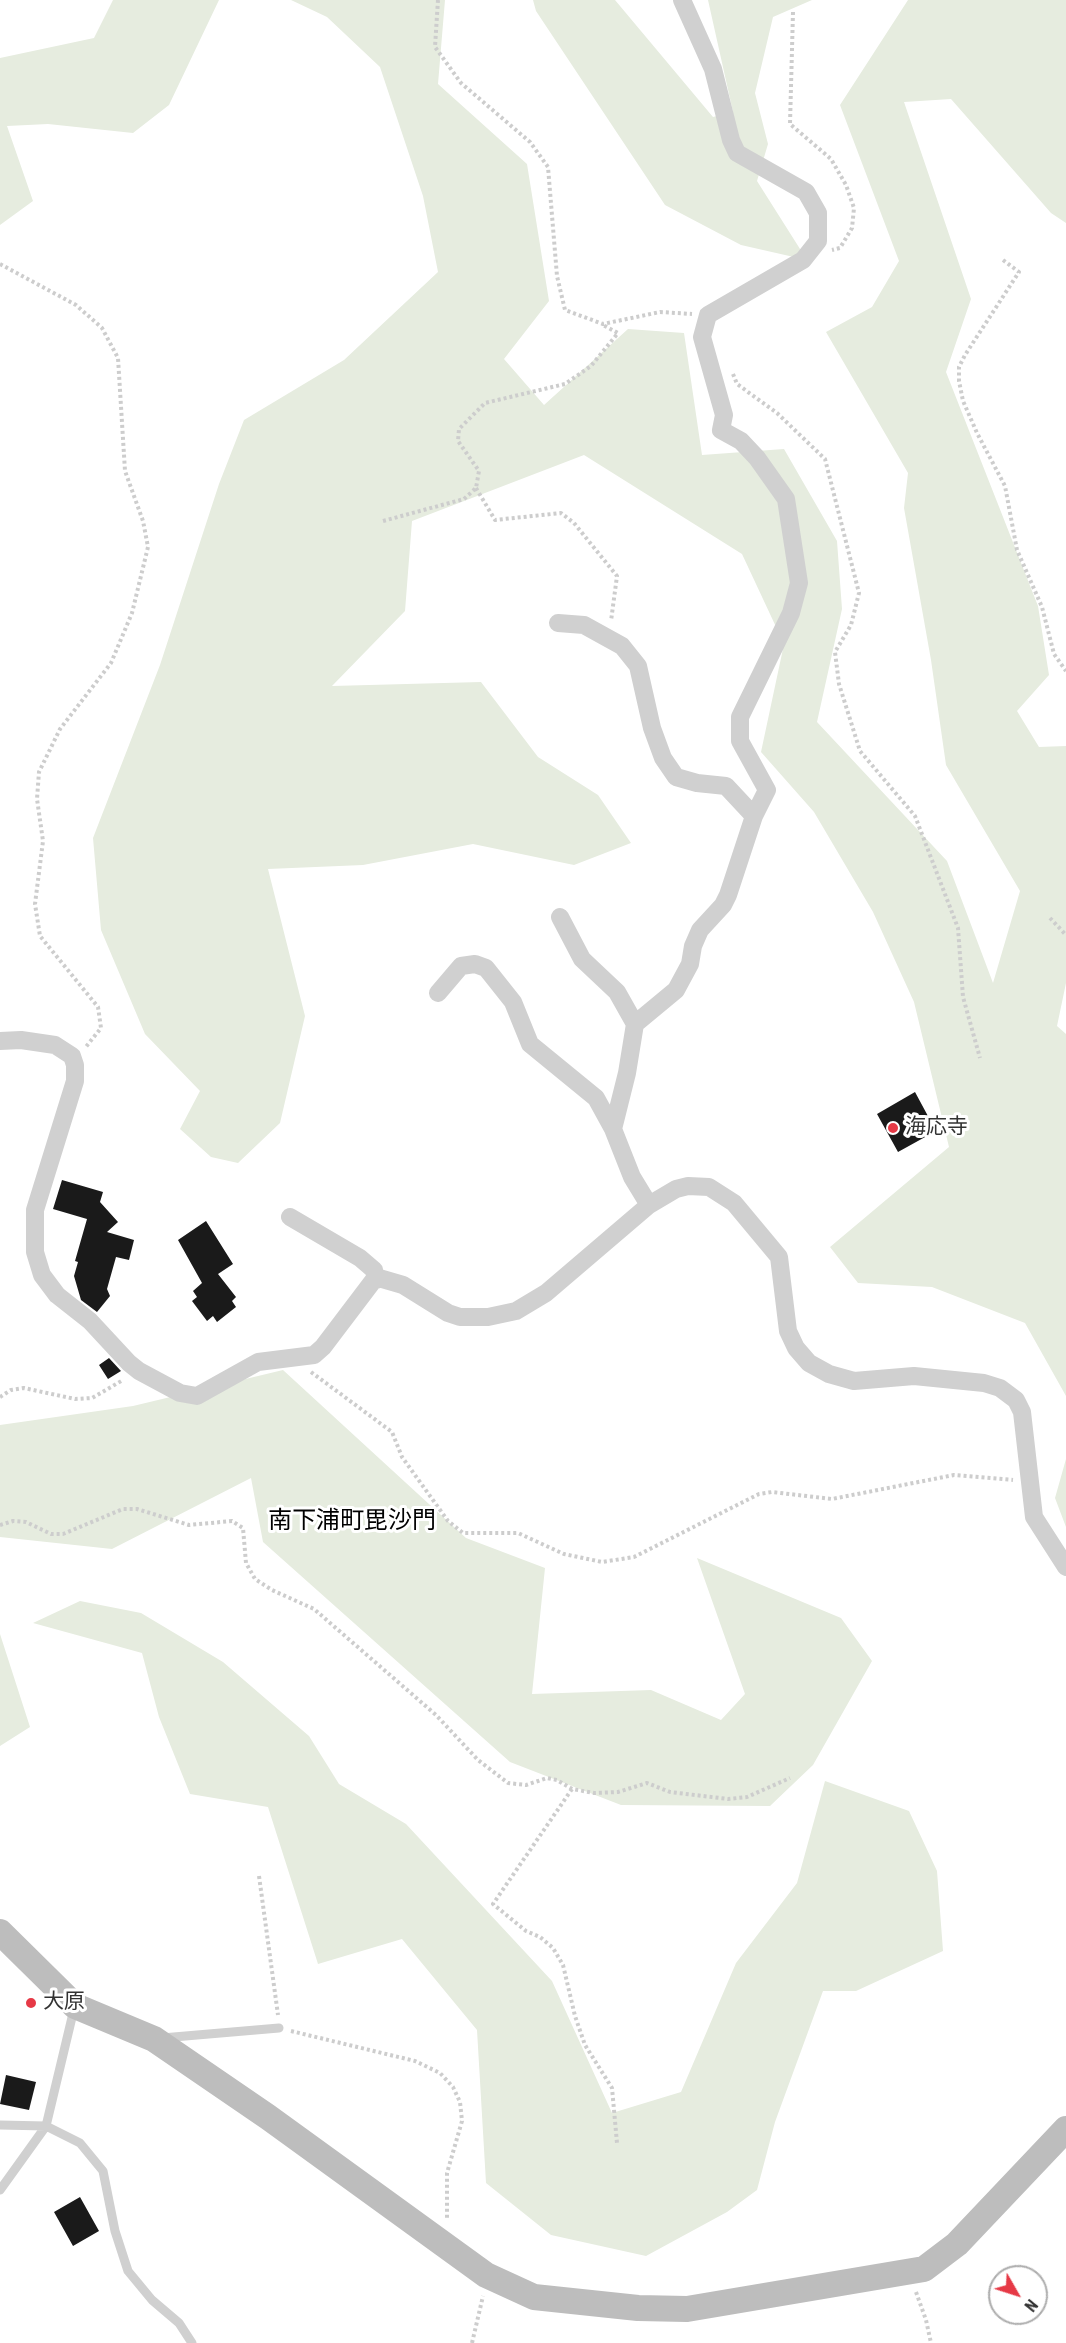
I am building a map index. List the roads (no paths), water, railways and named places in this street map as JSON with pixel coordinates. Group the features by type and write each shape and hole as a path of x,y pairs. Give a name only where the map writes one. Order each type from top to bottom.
{"street":[{"path":"635,1024 676,990 690,964 700,930 723,905 728,895 754,816 767,790 740,741 740,717 791,613 799,583 786,499 757,458 741,441 721,430 724,415 702,337 708,315 803,260 818,241 818,213 806,192 737,153 731,140 713,69 682,0"},
{"path":"558,623 584,625 622,646 638,666 651,728 663,758 676,777 698,783 726,786 754,816"},
{"path":"560,917 582,959 617,992 635,1024 627,1073 613,1129"},
{"path":"438,993 461,966 475,964 486,968 513,1002 530,1044 596,1098 613,1129 632,1177 649,1205"},
{"path":"0,1041 21,1040 56,1045 72,1056 75,1081 35,1210 35,1252 42,1275 57,1295 90,1322 139,1371 180,1393 197,1396 252,1365 314,1355 319,1352 376,1280 382,1279 403,1285 448,1313 474,1318 502,1316 529,1305 546,1293 649,1205 676,1189 699,1185 718,1191 734,1203 779,1257 788,1331 802,1357 818,1369 854,1381 914,1376 984,1383 1006,1392 1021,1406 1034,1517 1066,1567"},
{"path":"290,1217 360,1258 374,1270 376,1280"},
{"path":"0,1932 75,2006 154,2039 486,2275 534,2297 665,2310 924,2269 957,2244 1066,2129"}],"lane":[{"path":"0,2190 46,2126 75,2006"},
{"path":"154,2039 279,2028"},
{"path":"0,2125 46,2126 80,2143 103,2171 115,2231 128,2271 152,2300 179,2323 192,2343"}],"place":[{"name":"海応寺","path":"893,1128"},
{"name":"大原","path":"31,2003"}],"district":[{"name":"南下浦町毘沙門","path":"352,1522"}]}
